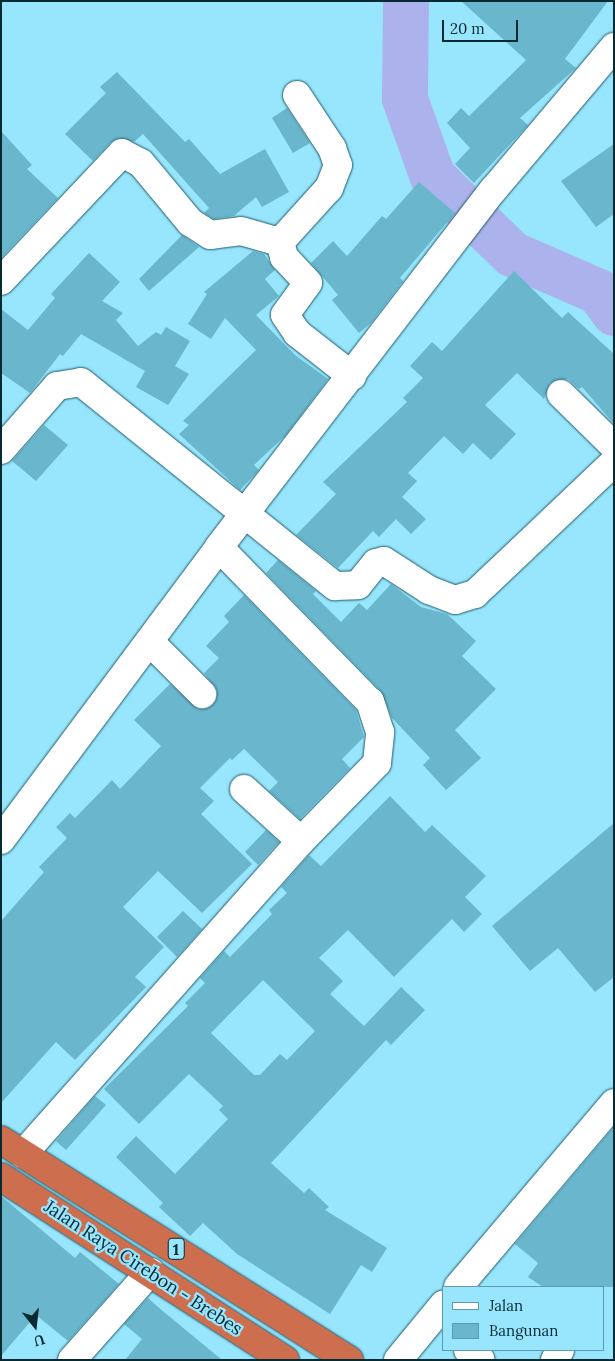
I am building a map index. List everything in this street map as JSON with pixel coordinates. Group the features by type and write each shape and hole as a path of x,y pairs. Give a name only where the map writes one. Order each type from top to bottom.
{"highway":[{"path":"3,1181 12,1147"},
{"name":"Jalan Raya Cirebon - Brebes","path":"12,1147 349,1360"},
{"name":"Jalan Raya Cirebon - Brebes","path":"3,1181 150,1272 285,1360"}],"street":[{"path":"3,832 150,642 219,547 494,189 614,47"},
{"path":"280,242 329,188 338,165 332,148 297,95"},
{"path":"1,280 122,153 141,163 190,222 210,236 241,231 280,242"},
{"path":"280,242 284,257 308,283 286,309 287,321 352,376"},
{"path":"1,450 57,386 81,382 244,515 335,586 358,585 376,563 384,561 429,590 462,600 474,594 614,462"},
{"path":"562,394 614,446"},
{"path":"12,1147 377,763 381,744 377,719 363,693 219,547"},
{"path":"150,642 202,694"},
{"path":"244,789 301,841"},
{"path":"459,1286 614,1103"},
{"path":"72,1360 150,1272"},
{"path":"398,1360 442,1306"},
{"path":"469,1351 480,1360"}],"building":[{"path":"461,1 608,1 565,59 576,68 520,118 528,125 474,183 455,164 470,148 447,123 461,108 469,116 526,60"},
{"path":"117,72 185,142 189,139 220,174 265,149 289,192 262,207 256,197 234,216 214,219 204,213 209,208 143,134 134,142 120,138 111,142 93,161 65,134 106,93 100,87"},
{"path":"287,108 310,143 293,153 272,118"},
{"path":"1,131 32,165 27,169 58,198 1,258"},
{"path":"614,144 614,214 596,227 561,181"},
{"path":"419,182 455,213 400,278 403,281 371,323 359,333 332,300 338,295 311,263 333,241 347,256 382,216 386,219"},
{"path":"182,235 199,247 149,291 139,279"},
{"path":"253,251 264,254 275,270 265,279 279,296 256,315 295,355 328,379 286,435 254,465 259,470 240,490 179,434 189,425 183,421 256,350 225,318 211,339 188,324 207,294 204,292"},
{"path":"89,253 120,282 102,301 123,313 116,320 138,346 156,332 161,335 166,327 190,341 175,366 189,374 168,405 136,387 145,371 81,334 63,356 60,354 30,393 1,373 1,309 28,330 55,298 51,294"},
{"path":"514,271 562,318 568,312 614,354 614,424 582,387 579,389 568,379 550,383 544,399 517,373 485,405 516,434 491,460 473,443 463,454 444,436 408,473 417,481 402,497 426,519 411,534 396,519 379,537 373,531 338,568 296,535 336,494 323,482 407,402 403,398 423,378 410,366 432,342 442,351"},
{"path":"44,425 68,445 36,481 12,461"},
{"path":"278,560 316,591 313,594 341,622 359,603 367,610 391,584 421,607 447,614 476,641 462,656 496,689 455,730 481,758 446,790 423,765 430,758 392,718 381,691 266,573"},
{"path":"244,595 356,710 364,737 342,759 350,768 300,819 269,791 278,782 244,749 232,760 230,758 200,788 214,801 201,814 252,864 202,913 158,871 123,907 164,947 135,977 146,987 75,1060 56,1042 1,1103 1,921 44,872 39,867 67,838 56,827 70,813 75,818 112,780 120,789 161,746 134,720 170,684 198,709 213,705 217,690 204,673 219,658 206,646 229,622 224,616"},
{"path":"390,796 425,832 432,825 486,876 465,897 482,914 464,932 452,919 394,977 348,930 319,958 343,981 330,994 364,1026 401,987 425,1010 391,1045 386,1040 271,1163 304,1193 309,1188 329,1207 325,1210 387,1248 372,1272 361,1265 330,1314 237,1254 203,1223 190,1236 159,1207 163,1203 116,1157 136,1136 175,1174 228,1119 219,1110 223,1106 189,1074 139,1124 104,1089 188,1006 185,1003 205,983 200,978 224,951 230,957 272,914 269,910 287,893 281,887 309,855 321,866","holes":["263,980 315,1031 287,1060 280,1054 260,1075 254,1075 211,1033"]},
{"path":"614,823 614,977 595,992 558,948 530,971 492,926"},
{"path":"266,830 279,842 258,865 245,852"},
{"path":"183,911 202,929 177,957 157,937"},
{"path":"95,1096 106,1105 66,1150 56,1141"},
{"path":"614,1127 614,1287 542,1286 528,1277 538,1263 515,1244"},
{"path":"1,1196 75,1258 80,1252 119,1284 68,1341 36,1315 1,1356"},
{"path":"148,1298 222,1360 125,1360 142,1339 124,1324"}],"waterway":[{"path":"406,1 405,99 433,177 512,254 599,292 614,313"}]}
